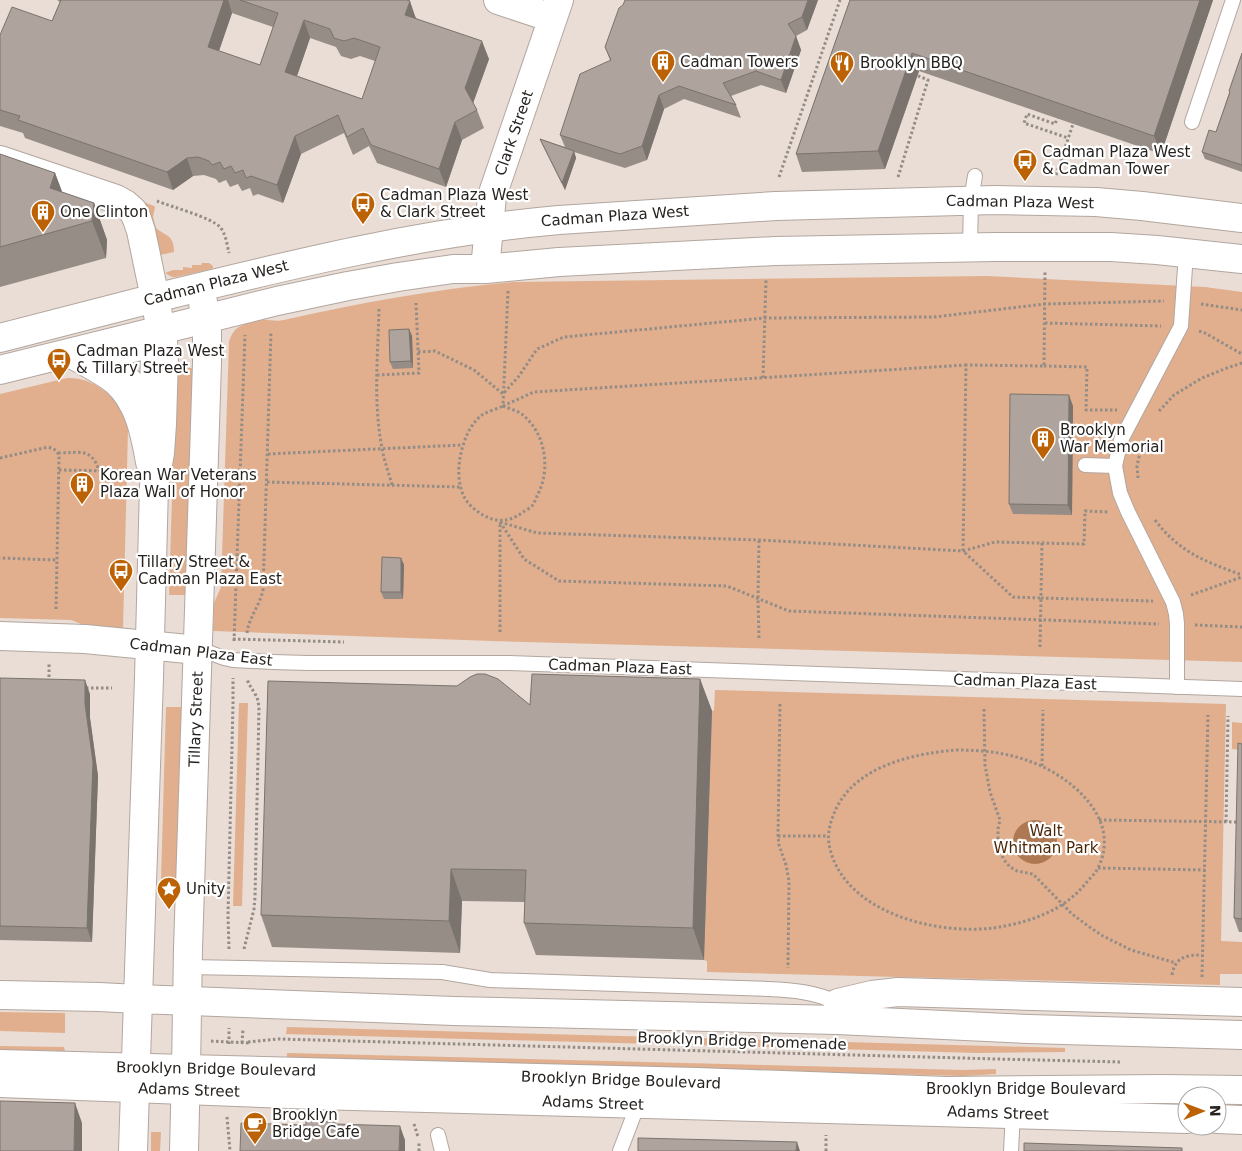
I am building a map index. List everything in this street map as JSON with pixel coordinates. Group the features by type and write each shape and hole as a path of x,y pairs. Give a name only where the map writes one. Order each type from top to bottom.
{"main road":[{"path":"498,0 556,9"},
{"name":"Clark Street","path":"485,268 492,196 556,9"},
{"path":"0,160 116,199 133,211 141,231 161,330 164,356 162,424 160,453 154,486 133,1151"},
{"name":"Cadman Plaza West","path":"0,338 276,268 453,232 526,222 776,206 973,188 1040,200 1142,206 1242,218"},
{"path":"0,370 306,295 398,277 453,269 765,252 970,247 1111,247 1242,259"},
{"name":"Tillary Street","path":"184,1151 207,363 206,319 199,287"},
{"path":"70,353 115,381 128,396 142,424 154,486"},
{"name":"Cadman Plaza East","path":"0,636 84,639 198,650"},
{"path":"837,1012 884,993 913,991 1242,1002"},
{"path":"0,995 99,996 445,1011 837,1012 1028,1029 1242,1035"},
{"name":"Brooklyn Bridge Boulevard","path":"0,1064 135,1078"},
{"name":"Adams Street","path":"0,1083 135,1078 186,1079 325,1095 1177,1118"},
{"name":"Brooklyn Bridge Boulevard","path":"186,1079 677,1082 946,1091 1242,1090"},
{"path":"1227,1119 1242,1120"}],"lane":[{"path":"1192,122 1233,0"},
{"path":"970,247 973,188"},
{"path":"1176,687 1177,624 1173,602 1120,493 1115,466 1121,440 1181,326 1186,253"},
{"path":"1085,465 1115,466"},
{"name":"Cadman Plaza East","path":"198,650 234,660 282,662 509,663 1242,690"},
{"path":"188,967 442,972 490,980 799,991 828,998 837,1012"},
{"path":"620,1151 638,1104"},
{"path":"1011,1151 1012,1114"},
{"path":"438,1135 442,1151"}],"path":[{"path":"779,177 840,0"},
{"path":"898,177 928,80 916,75 919,66"},
{"path":"1059,113 1055,124 1027,114 1024,123 1068,138"},
{"path":"1056,174 1075,118"},
{"path":"206,218 220,227 224,233 228,248"},
{"path":"1044,366 1046,269"},
{"path":"763,378 766,279"},
{"path":"503,406 508,291"},
{"path":"504,394 537,350 564,337 765,318 934,317 1045,304 1087,302 1182,301 1242,310"},
{"path":"377,375 419,373 416,303"},
{"path":"379,309 378,411 382,449 392,486"},
{"path":"1045,323 1149,325"},
{"path":"1181,326 1205,333 1242,354"},
{"path":"247,633 252,617 262,597 263,590 271,332"},
{"path":"234,632 245,338"},
{"path":"418,352 435,351 474,370 504,394"},
{"path":"1154,416 1174,395 1202,378 1226,368 1242,364"},
{"path":"966,365 963,551 1013,597 1173,602 1242,576"},
{"path":"1085,512 1084,544 995,542 963,551 759,540 537,533 482,516 468,504 460,487 459,465 462,445 471,429 483,415 534,392 966,365 1087,367 1086,410 1136,410"},
{"path":"500,522 517,517 532,506 541,490 546,467 543,447 536,430 523,415 503,406"},
{"path":"268,454 462,445"},
{"path":"0,458 42,448 53,448 58,453 56,609"},
{"path":"1138,480 1137,466 1140,450"},
{"path":"58,453 86,453 94,459 98,471"},
{"path":"59,470 114,471"},
{"path":"267,482 460,487"},
{"path":"1150,514 1159,526 1179,545 1206,562 1242,576"},
{"path":"500,522 524,559 559,581 727,586 789,611 1242,627"},
{"path":"500,522 500,632"},
{"path":"759,540 759,638"},
{"path":"1040,647 1042,543"},
{"path":"0,558 57,560"},
{"name":"Cadman Plaza East","path":"234,639 264,640"},
{"path":"48,687 49,664"},
{"path":"229,955 228,916 233,676"},
{"path":"244,950 254,909 259,707 258,699 249,686 246,677"},
{"path":"81,687 112,688"},
{"path":"780,704 778,836 789,881 788,968"},
{"path":"984,709 984,750 987,778 1000,820 998,840 1004,860 1017,871 1033,874 1062,905 1088,926 1117,943 1176,963"},
{"path":"1042,766 1043,710"},
{"path":"1202,970 1208,715"},
{"path":"1226,822 1228,716"},
{"path":"956,750 984,750 1010,755 1042,766 1057,774 1081,793 1091,805 1102,828 1104,849 1098,868 1076,895 1039,917 994,928 959,929 924,924 907,919 873,904 848,883 834,860 829,848 828,836 835,808 856,784 884,766 917,755 956,750"},
{"path":"1099,820 1242,822"},
{"path":"778,836 828,836"},
{"path":"1098,868 1204,870"},
{"path":"1172,974 1176,963 1184,957 1202,955"},
{"path":"229,1025 229,1049"},
{"path":"242,1049 243,1026"},
{"name":"Brooklyn Bridge Promenade","path":"242,1042 280,1039 1125,1062"},
{"path":"227,1110 230,1151"},
{"path":"826,1132 826,1151"}],"green space":[{"path":"141,201 155,207 153,217 156,228 171,239 174,252 160,255"},
{"path":"202,263 209,263 213,268 176,277 165,273 173,270 183,270 183,267 192,268 192,265 201,265"},
{"path":"987,276 1205,287 1242,292 1242,662 492,641 213,631 214,603 221,587 229,342 231,336 240,326 256,320 281,321 398,297 514,282"},
{"path":"176,368 194,368 187,595 169,595"},
{"path":"67,378 76,378 92,383 104,391 119,405 127,425 123,628 92,628 71,620 0,618 0,394"},
{"name":"Walt Whitman Park","path":"715,690 1226,704 1221,941 1242,942 1242,974 1220,974 1220,985 707,972 707,961 704,960 712,711 714,710"},
{"path":"239,703 248,703 242,906 233,906"},
{"path":"166,707 184,707 179,881 161,880"},
{"path":"1232,722 1242,723 1242,750 1232,749"},
{"path":"0,1012 65,1013 65,1033 0,1031"},
{"path":"287,1027 1065,1048 1065,1052 978,1053 286,1034"},
{"path":"0,1046 64,1047 65,1051 0,1050"},
{"path":"287,1053 964,1070 996,1069 996,1074 964,1076 287,1058"},
{"path":"151,1132 161,1132 160,1151 151,1151"}],"shaded area":[{"path":"1039,820 1051,826 1056,833 1056,851 1051,858 1044,863 1031,864 1023,861 1016,854 1013,838 1016,830 1023,823"}],"building":[{"path":"61,0 224,0 208,47 260,65 278,13 240,0 407,0 410,1 405,15 482,41 465,88 477,110 455,122 439,169 371,145 363,128 347,137 338,115 295,136 277,185 251,176 246,178 243,170 235,173 231,166 224,169 220,162 212,165 209,161 198,157 187,158 167,172 18,120 20,116 0,110 0,35 12,7 52,21","holes":["304,20 330,29 334,38 344,41 354,38 380,47 362,99 285,72"]},
{"path":"625,0 808,0 802,17 788,24 796,36 781,80 756,71 723,83 736,105 679,86 659,95 642,146 620,154 560,135 580,74 611,60 605,47 619,8"},
{"path":"850,0 1200,0 1154,136 912,53 878,151 796,154"},
{"path":"1242,53 1242,165 1202,152 1209,130 1216,132"},
{"path":"540,139 574,151 562,183"},
{"path":"0,154 55,173 50,188 94,203 92,221 0,247"},
{"path":"409,329 411,361 390,362 389,330"},
{"name":"Brooklyn War Memorial","path":"1010,394 1069,395 1068,505 1009,504"},
{"path":"382,557 401,558 401,592 381,592"},
{"path":"477,674 485,674 498,679 530,705 532,674 700,679 693,928 524,923 526,870 451,869 449,921 261,915 268,681 457,686"},
{"path":"0,678 85,680 85,704 93,762 87,928 0,926"},
{"path":"1238,743 1242,744 1242,919 1234,918"},
{"path":"0,1101 75,1103 74,1151 0,1151"},
{"path":"306,1121 400,1126 399,1151 240,1151 241,1123 306,1125"},
{"path":"638,1138 797,1142 796,1151 638,1151"},
{"path":"1024,1143 1182,1148 1182,1151 1024,1151"}],"place":[{"name":"Cadman Towers","path":"663,83"},
{"name":"Brooklyn BBQ","path":"842,84"},
{"name":"Cadman Plaza West & Cadman Tower","path":"1025,182"},
{"name":"Cadman Plaza West & Clark Street","path":"363,225"},
{"name":"One Clinton","path":"43,233"},
{"name":"Cadman Plaza West & Tillary Street","path":"59,381"},
{"name":"Brooklyn War Memorial","path":"1043,460"},
{"name":"Korean War Veterans Plaza Wall of Honor","path":"82,505"},
{"name":"Tillary Street & Cadman Plaza East","path":"121,592"},
{"name":"Unity","path":"169,910"},
{"name":"Brooklyn Bridge Cafe","path":"255,1145"}]}
